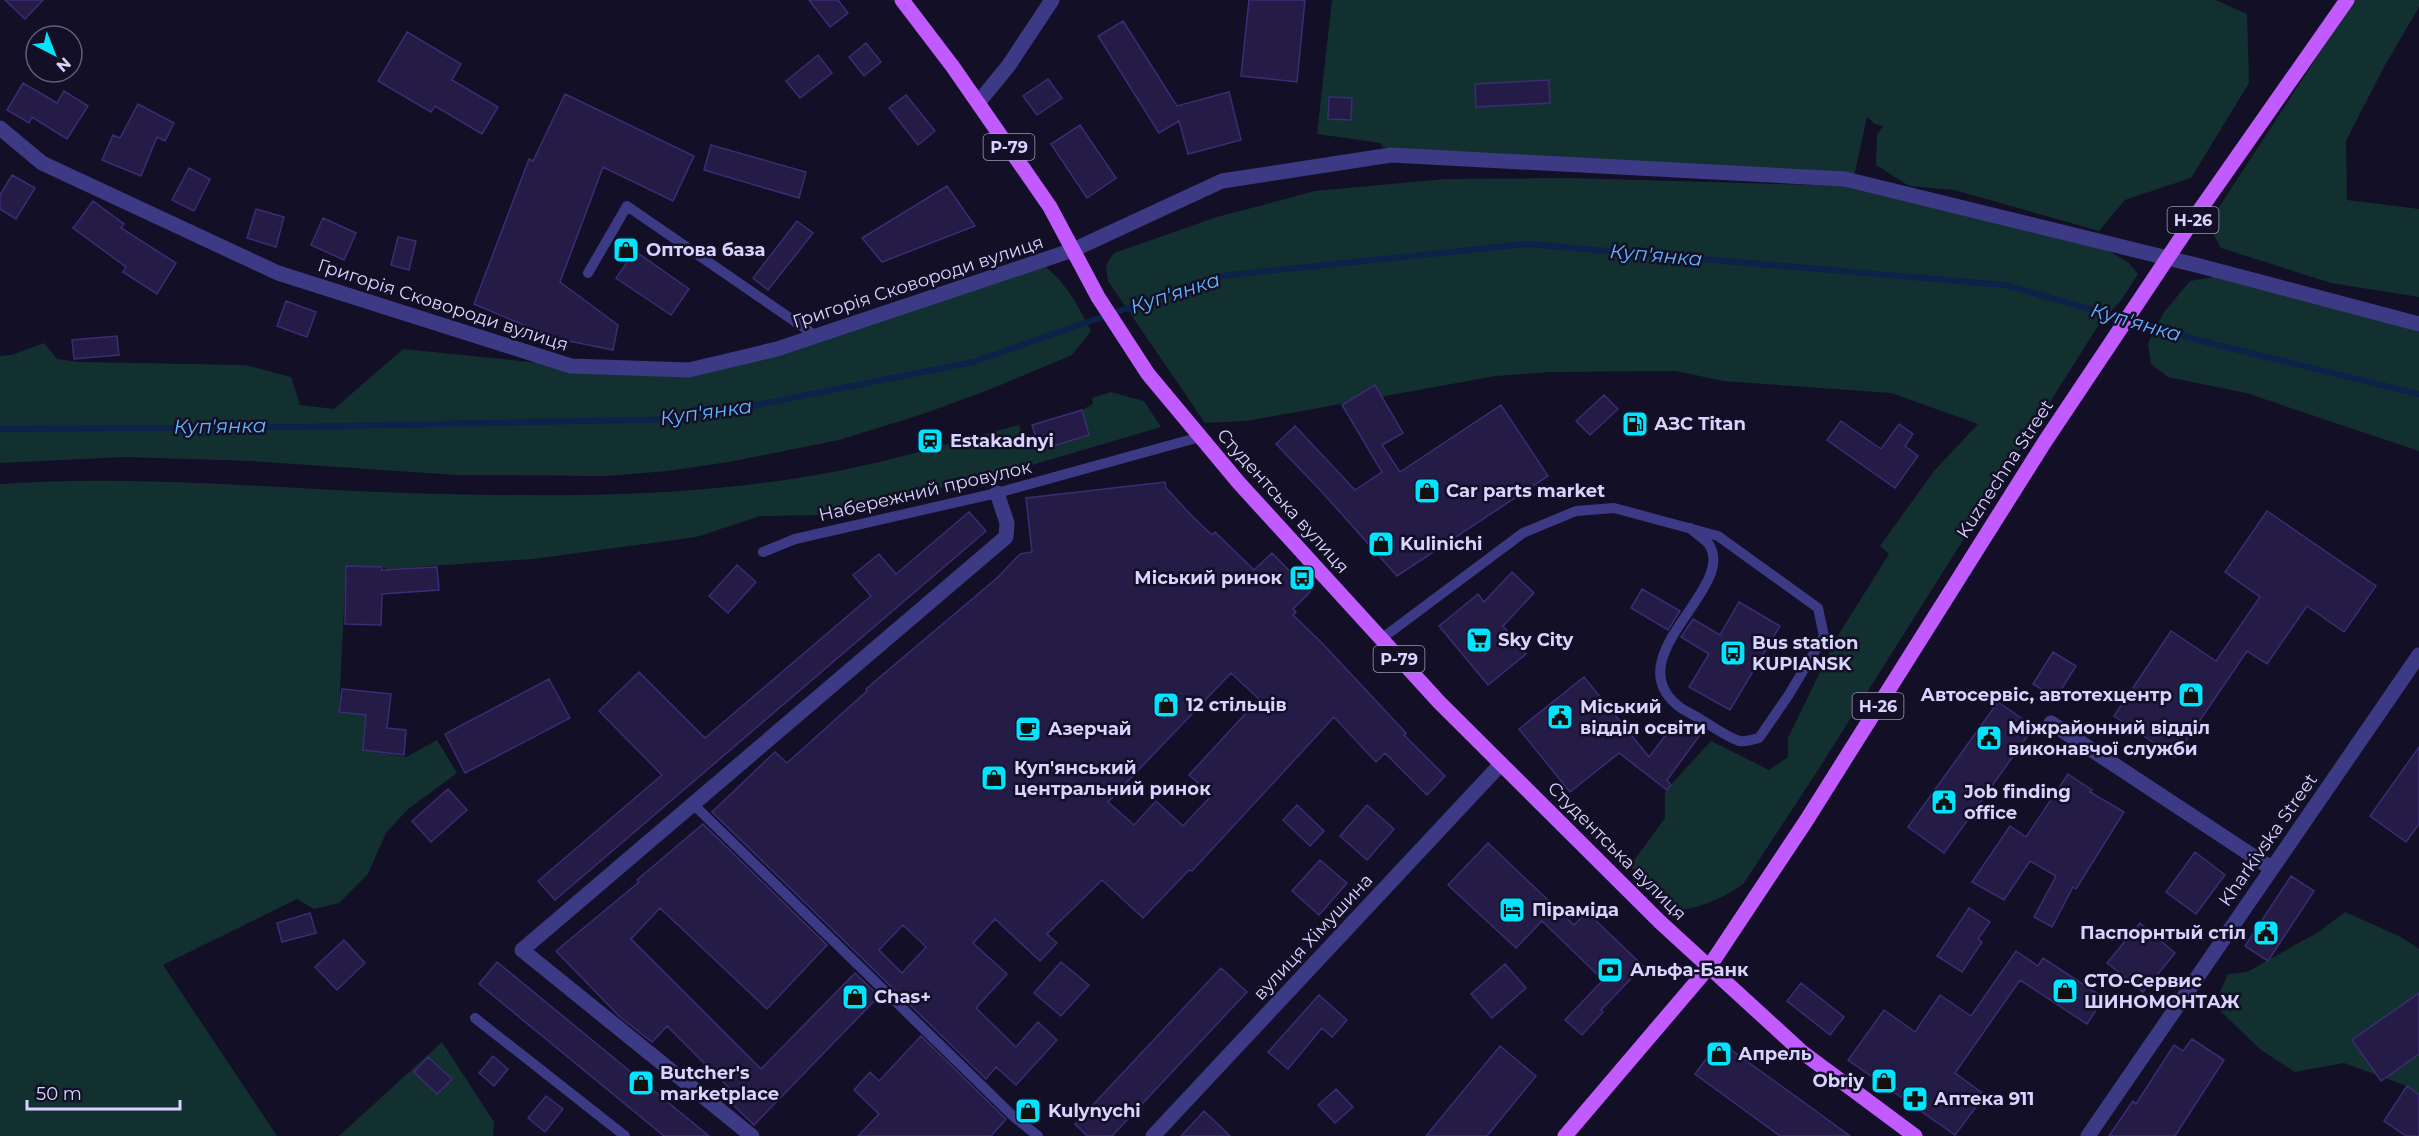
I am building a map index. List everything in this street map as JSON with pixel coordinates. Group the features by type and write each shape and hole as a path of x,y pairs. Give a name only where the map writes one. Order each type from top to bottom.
{"main road":[{"name":"Студентська вулиця","path":"902,0 978,103 1050,207 1102,303 1148,374 1200,437 1239,483 1439,702 1660,922 1709,967"},
{"name":"Kuznechna Street","path":"1709,967 1806,820 2044,443 2197,214 2347,0"},
{"name":"Н-26","path":"1565,1136 1709,967"},
{"name":"Р-79","path":"1709,967 1802,1052 1915,1136"}],"street":[{"path":"978,103 1009,65 1052,0"},
{"name":"Григорія Сковороди вулиця","path":"0,128 42,163 278,273 571,366 689,370 777,349 1073,250 1222,181 1391,155 1845,179 2196,265 2419,324"},
{"path":"752,1136 522,950 1006,537 1007,523 997,493"},
{"name":"Kharkivska Street","path":"2088,1136 2419,655"},
{"path":"2051,723 2271,868"},
{"name":"вулиця Хімушина","path":"1153,1136 1501,764"}],"lane":[{"path":"588,273 627,206 816,336"},
{"name":"Набережний провулок","path":"763,552 795,539 997,493 1200,437"},
{"path":"1381,639 1523,533 1576,512 1614,508 1690,528 1718,536 1818,608 1824,636 1788,696 1759,738 1740,741 1711,725 1675,704 1661,683 1659,666 1668,646 1711,576 1714,561 1708,544 1690,528"},
{"path":"693,804 1014,1117 1038,1136"},
{"path":"475,1018 625,1136"}],"green space":[{"path":"1332,0 2216,0 2247,14 2249,83 2191,178 2125,200 2099,231 1954,190 1909,186 1876,165 1877,135 1883,126 1875,124 1867,117 1853,181 1403,151 1382,147 1381,143 1317,134"},
{"path":"2354,0 2419,0 2419,7 2383,69 2346,141 2347,200 2419,209 2419,297 2331,283 2221,248 2208,224"},
{"path":"1568,178 1850,186 2107,250 2128,262 2138,274 2122,299 2098,326 1820,767 1744,883 1719,898 1687,909 1678,909 1666,904 1630,866 1665,818 1665,791 1711,741 1769,770 1788,757 1788,738 1837,637 1889,554 1880,546 1934,471 1978,424 1891,393 1723,381 1676,371 1550,372 1496,376 1246,421 1205,423 1108,281 1106,265 1114,253 1217,217 1315,191 1444,179"},
{"path":"1040,262 1070,293 1091,331 1072,355 923,414 839,440 729,462 667,471 608,476 456,475 252,461 124,457 0,463 0,356 11,355 44,343 57,359 79,362 245,365 291,377 300,405 334,409 403,349 571,366 689,370"},
{"path":"2221,276 2359,312 2419,332 2419,451 2246,393 2168,377 2151,364 2148,343 2164,312 2190,281"},
{"path":"1111,392 1144,401 1161,427 1032,465 830,515 760,516 696,537 533,559 388,569 346,566 339,712 366,715 363,750 406,757 437,740 457,773 407,810 386,833 368,874 339,903 314,909 297,899 163,965 277,1136 0,1136 0,484 126,481 397,493 520,495 690,490 771,482 854,468 1019,425 1026,447 1038,443 1040,450 1089,435 1082,410 1093,404 1092,398"},
{"path":"2345,912 2401,937 2419,949 2419,1095 2407,1086 2344,1063 2295,1072 2261,1050 2214,1005 2228,974 2247,972 2320,931"},
{"path":"442,1042 494,1122 493,1136 339,1136"}],"building":[{"path":"5,0 43,0 25,19"},
{"path":"809,0 838,0 848,13 830,27"},
{"path":"1249,0 1305,0 1297,82 1241,76"},
{"path":"1123,21 1177,106 1229,92 1241,140 1188,154 1179,121 1159,133 1098,36"},
{"path":"407,32 461,64 452,80 498,107 482,134 435,106 431,112 378,81"},
{"path":"866,43 881,62 864,76 849,57"},
{"path":"818,55 832,73 800,98 786,81"},
{"path":"1048,79 1062,98 1037,115 1023,96"},
{"path":"1549,80 1550,103 1476,107 1475,84"},
{"path":"23,83 57,103 64,91 88,106 67,139 32,117 29,123 7,110"},
{"path":"565,94 694,156 673,201 603,167 560,282 618,325 613,350 554,338 474,304 529,159 533,161"},
{"path":"906,95 935,131 918,145 889,108"},
{"path":"1329,97 1352,98 1351,120 1328,119"},
{"path":"138,104 174,123 165,141 157,137 141,176 102,160 113,135 120,138"},
{"path":"1080,125 1116,178 1087,198 1051,144"},
{"path":"711,145 806,172 799,198 704,170"},
{"path":"189,168 210,179 194,211 172,200"},
{"path":"12,175 35,188 16,219 0,209 0,195"},
{"path":"947,186 975,226 882,262 862,238"},
{"path":"93,201 124,224 121,228 176,263 157,294 123,272 126,267 73,228"},
{"path":"256,209 284,217 276,247 247,238"},
{"path":"323,218 356,233 344,260 311,245"},
{"path":"797,221 813,233 768,290 753,278"},
{"path":"398,237 416,241 409,270 391,265"},
{"path":"635,251 689,289 671,315 616,278"},
{"path":"286,301 316,312 307,337 277,326"},
{"path":"117,336 119,355 74,359 72,340"},
{"path":"1375,385 1403,433 1382,445 1400,472 1501,405 1548,476 1397,576 1276,444 1295,426 1355,490 1382,472 1342,405"},
{"path":"1604,395 1618,409 1590,435 1576,421"},
{"path":"1082,410 1089,435 1040,450 1032,425"},
{"path":"1841,421 1881,449 1899,424 1913,434 1905,446 1918,456 1895,488 1827,440"},
{"path":"1165,482 1166,488 1192,516 1212,535 1215,532 1254,570 1272,553 1310,592 1293,609 1296,612 1293,615 1321,642 1406,733 1404,735 1445,776 1427,795 1385,753 1376,762 1334,717 1192,871 1189,870 1143,918 1102,880 1047,934 1057,943 1040,961 995,919 973,943 1007,974 976,1008 1016,1047 1038,1022 1057,1040 1016,1085 996,1067 986,1079 712,812 775,752 787,763 867,691 866,689 997,578 1020,554 1032,552 1026,498","holes":["1231,673 1259,699 1189,775 1212,795 1183,826 1156,801 1134,825 1108,802","903,925 926,947 902,973 879,950"]},
{"path":"2267,511 2376,586 2344,632 2307,606 2267,664 2247,651 2175,757 2114,716 2171,631 2216,661 2260,597 2225,572"},
{"path":"969,512 986,531 555,900 538,881 662,775 599,711 639,672 705,738 871,596 853,575 879,554 896,574"},
{"path":"737,565 756,582 728,613 709,596"},
{"path":"346,566 382,567 382,570 437,567 439,590 382,594 381,625 345,624"},
{"path":"1512,572 1534,593 1503,626 1526,654 1488,685 1439,626 1478,594 1484,602"},
{"path":"1642,589 1680,611 1668,630 1631,608"},
{"path":"1739,602 1780,626 1730,710 1689,687 1709,654 1681,637 1693,619 1720,635"},
{"path":"2053,652 2076,666 2056,698 2033,684"},
{"path":"1584,677 1649,757 1678,719 1700,735 1667,780 1671,785 1667,790 1619,753 1570,792 1519,729"},
{"path":"549,679 570,718 465,773 445,734"},
{"path":"342,689 391,694 387,728 406,730 404,755 363,750 366,715 339,712"},
{"path":"1998,702 2034,727 1944,853 1908,827"},
{"path":"2419,747 2419,824 2406,842 2370,816"},
{"path":"2068,774 2092,790 2090,792 2124,812 2076,889 2073,887 2052,927 2034,917 2056,876 2030,861 2004,900 1972,882 2010,826 2026,837"},
{"path":"448,789 467,810 431,842 412,821"},
{"path":"1297,805 1324,831 1310,846 1283,820"},
{"path":"1367,805 1394,829 1367,860 1340,836"},
{"path":"703,824 827,945 767,1009 660,908 631,939 761,1069 855,973 879,996 754,1125 730,1102 736,1095 667,1026 652,1042 620,1017 556,951 639,882 637,880"},
{"path":"1488,843 1574,925 1587,912 1643,966 1601,1010 1603,1012 1582,1035 1565,1020 1603,980 1542,921 1516,948 1448,885"},
{"path":"2195,852 2225,875 2196,914 2166,892"},
{"path":"1320,860 1347,883 1319,915 1292,891"},
{"path":"2291,876 2314,891 2268,961 2245,946"},
{"path":"1969,908 1990,922 1978,939 1982,942 1962,972 1937,956"},
{"path":"310,913 316,933 282,942 277,923"},
{"path":"2140,923 2175,953 2143,992 2107,963"},
{"path":"344,940 365,963 337,990 315,967"},
{"path":"2016,951 2038,966 2043,958 2104,998 2087,1024 2020,980 1955,1073 1985,1095 1955,1135 1848,1060 1884,1010 1915,1032 1940,995 1971,1016"},
{"path":"497,962 709,1136 664,1136 479,984"},
{"path":"1061,962 1089,985 1061,1016 1034,993"},
{"path":"1505,964 1526,988 1492,1018 1471,994"},
{"path":"1221,968 1247,992 1112,1136 1087,1136 1075,1124"},
{"path":"1801,983 1844,1017 1830,1035 1787,1001"},
{"path":"2419,993 2419,1054 2381,1081 2352,1040"},
{"path":"1319,995 1347,1020 1332,1037 1322,1028 1288,1069 1268,1052"},
{"path":"921,1036 1006,1119 991,1136 858,1136 879,1114 854,1090 870,1072 879,1081"},
{"path":"2192,1039 2224,1060 2175,1136 2109,1136 2133,1101 2136,1104 2174,1045 2183,1051"},
{"path":"1719,1041 1850,1136 1780,1136 1695,1074"},
{"path":"1500,1046 1536,1076 1487,1136 1426,1136"},
{"path":"493,1056 508,1069 494,1086 479,1073"},
{"path":"428,1057 452,1079 437,1094 414,1072"},
{"path":"2407,1086 2419,1095 2419,1136 2406,1136 2384,1121"},
{"path":"1336,1089 1353,1107 1335,1123 1318,1105"},
{"path":"546,1096 563,1109 545,1132 528,1118"},
{"path":"1204,1111 1230,1136 1181,1136"}],"waterway":[{"name":"Куп'янка","path":"0,429 293,427 685,419 973,362 1220,276 1527,244 2005,285 2213,344 2419,394"}],"place":[{"name":"Оптова база","path":"626,250"},
{"name":"АЗС Titan","path":"1635,424"},
{"name":"Estakadnyi","path":"930,441"},
{"name":"Car parts market","path":"1427,491"},
{"name":"Kulinichi","path":"1381,544"},
{"name":"Міський ринок","path":"1302,578"},
{"name":"Sky City","path":"1479,640"},
{"name":"Bus station KUPIANSK","path":"1733,653"},
{"name":"Автосервіс, автотехцентр","path":"2191,695"},
{"name":"12 стільців","path":"1166,705"},
{"name":"Міський відділ освіти","path":"1560,717"},
{"name":"Азерчай","path":"1028,729"},
{"name":"Міжрайонний відділ виконавчої служби","path":"1989,738"},
{"name":"Куп'янський центральний ринок","path":"994,778"},
{"name":"Job finding office","path":"1944,802"},
{"name":"Піраміда","path":"1512,910"},
{"name":"Паспорнтый стіл","path":"2266,933"},
{"name":"Альфа-Банк","path":"1610,970"},
{"name":"СТО-Сервис ШИНОМОНТАЖ","path":"2065,991"},
{"name":"Chas+","path":"855,997"},
{"name":"Апрель","path":"1719,1054"},
{"name":"Obriy","path":"1884,1081"},
{"name":"Butcher's marketplace","path":"641,1083"},
{"name":"Аптека 911","path":"1915,1099"},
{"name":"Kulynychi","path":"1028,1111"}]}
